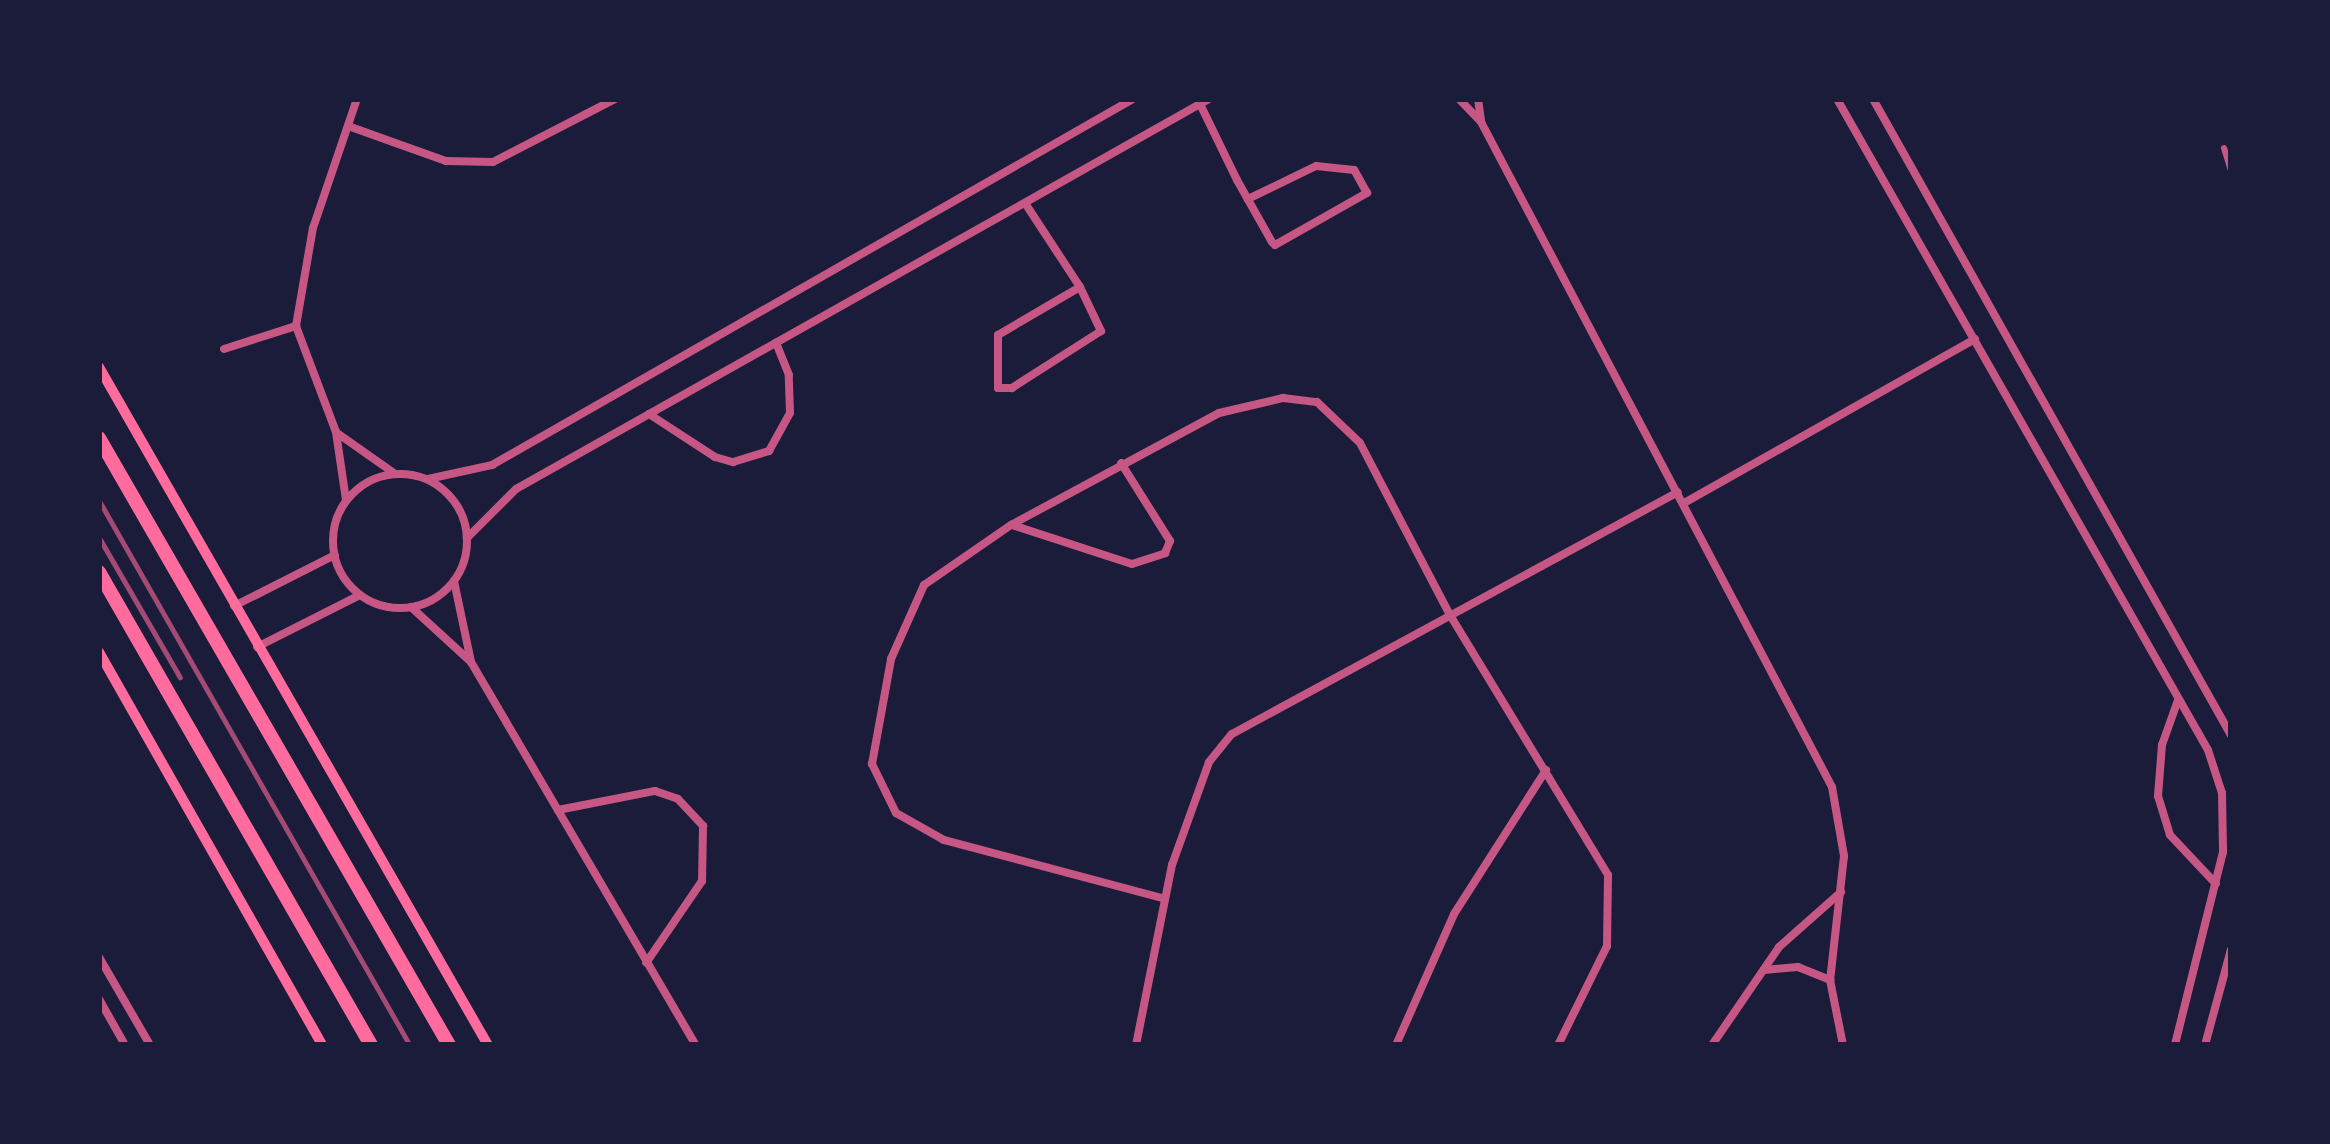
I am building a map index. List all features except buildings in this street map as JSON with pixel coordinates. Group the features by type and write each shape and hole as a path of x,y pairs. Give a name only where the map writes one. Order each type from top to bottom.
{"highway":[{"path":"99,438 449,1045"},
{"path":"99,572 371,1045"}],"main road":[{"path":"99,367 488,1045"},
{"path":"99,652 322,1045"}],"street":[{"path":"358,99 313,228 296,326 336,432 346,501 335,555 360,595"},
{"path":"348,126 446,161 493,162 615,99"},
{"path":"336,432 395,473 428,479 492,465 1133,99"},
{"path":"1459,99 1481,122 1832,787 1842,823 1841,892 1830,980 1843,1045"},
{"path":"1478,99 1481,122"},
{"path":"1837,99 2179,698 2222,793 2217,885 2175,1045"},
{"path":"1874,99 2231,735"},
{"path":"471,662 454,580 467,538 516,489 1205,101 1248,199 1279,247 1367,197 1354,170 1314,166 1248,199"},
{"path":"2224,148 2231,171"},
{"path":"1025,203 1080,287 1100,336 1012,388 998,388 998,335 1080,287"},
{"path":"224,349 296,326"},
{"path":"1684,503 1975,339"},
{"path":"649,414 715,458 733,462 769,451 790,413 789,375 776,343"},
{"path":"1162,898 920,831 896,814 878,782 875,722 915,597 1011,525 1121,463 1236,407 1282,398 1317,402 1360,442 1450,615 1546,770 1612,893 1607,946 1558,1045"},
{"path":"1011,525 1132,564 1165,554 1170,542 1121,463"},
{"path":"346,501 395,473"},
{"path":"428,479 462,514 467,538"},
{"path":"1136,1045 1162,898 1194,796 1232,734 1678,492"},
{"path":"233,606 335,555"},
{"path":"411,607 454,580"},
{"path":"257,647 360,595 411,607 471,662 696,1045"},
{"path":"2179,698 2162,745 2158,796 2170,835 2217,885"},
{"path":"1396,1045 1454,914 1546,770"},
{"path":"557,811 655,791 678,799 703,826 702,881 646,962"},
{"path":"1712,1045 1804,920 1841,892"},
{"path":"2205,1045 2231,949"},
{"path":"99,957 150,1045"},
{"path":"1763,970 1798,967 1830,980"},
{"path":"99,999 125,1045"}],"railway":[{"path":"99,500 410,1045"},
{"path":"99,537 180,677"}]}
